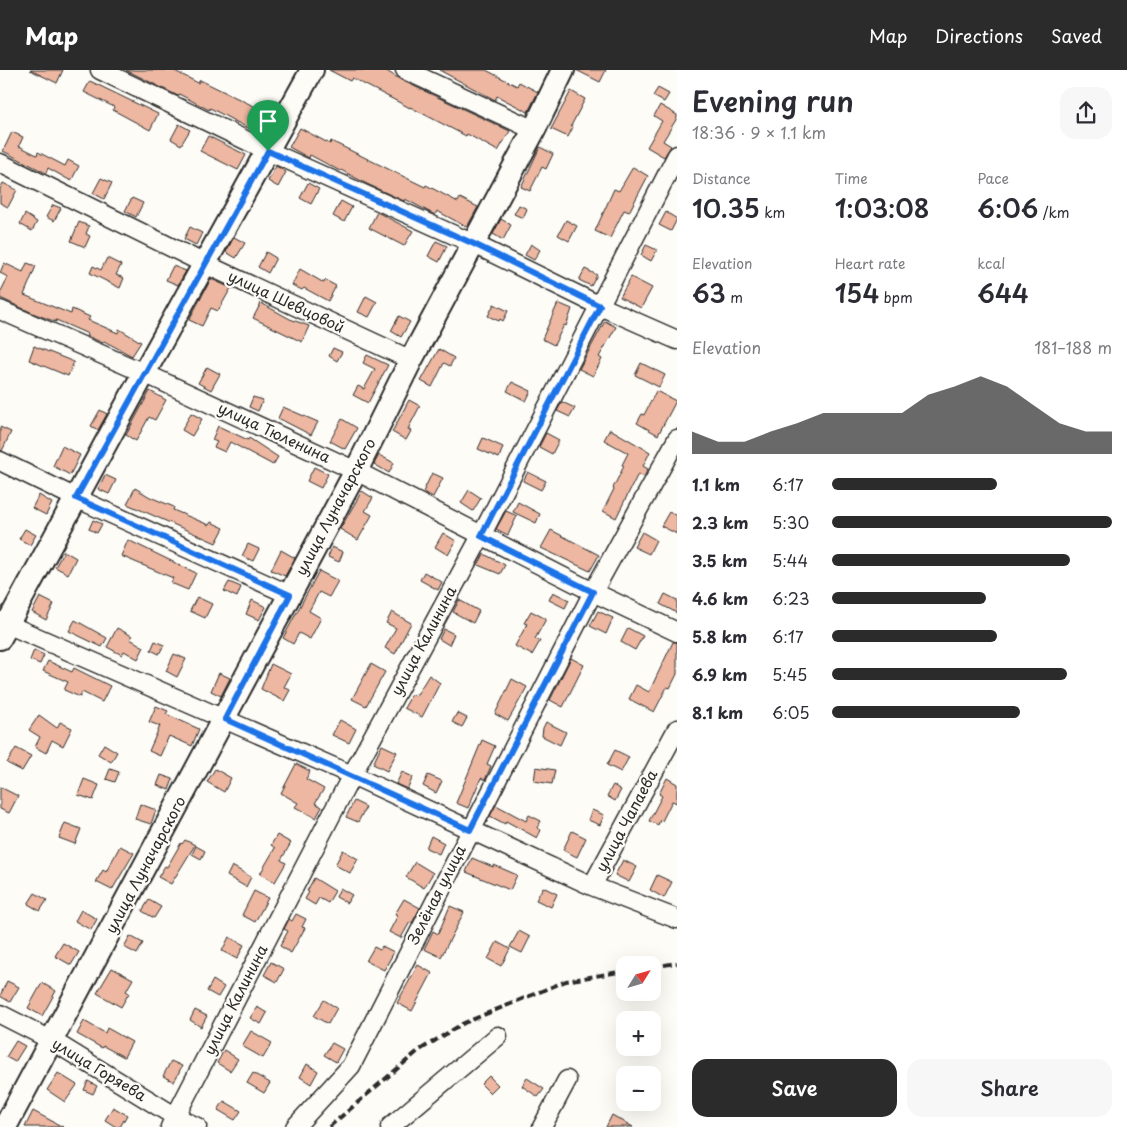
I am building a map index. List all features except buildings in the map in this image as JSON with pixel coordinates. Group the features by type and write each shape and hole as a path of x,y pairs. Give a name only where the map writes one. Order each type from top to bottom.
{"main road":[{"path":"3,628 312,70"},
{"name":"улица Луначарского","path":"5,1127 356,471 411,360 534,130 563,70"}],"street":[{"path":"100,70 268,151 474,244 600,306 677,340"},
{"path":"406,70 534,130"},
{"name":"улица Калинина","path":"173,1122 352,775 481,536 677,155"},
{"name":"улица Шевцовой","path":"0,163 205,264 411,360"},
{"name":"улица Тюленина","path":"0,310 144,373 356,471 481,536 677,632"},
{"name":"Зелёная улица","path":"295,1127 351,1066 593,592 677,439"},
{"path":"0,461 76,498 290,595"},
{"path":"3,628 225,719 352,775 592,886 677,919"},
{"name":"улица Чапаева","path":"592,886 677,730"},
{"name":"улица Горяева","path":"0,1014 51,1040 173,1122 197,1127"},
{"path":"390,1127 498,1036"},
{"path":"542,1127 567,1080"}],"railway":[{"path":"661,966 677,963"},
{"path":"329,1127 418,1051 464,1023 566,981 616,973"}],"route":[{"path":"268,151 474,244 600,306 481,536 593,592 470,830 225,719 290,595 76,498 268,151"}]}
